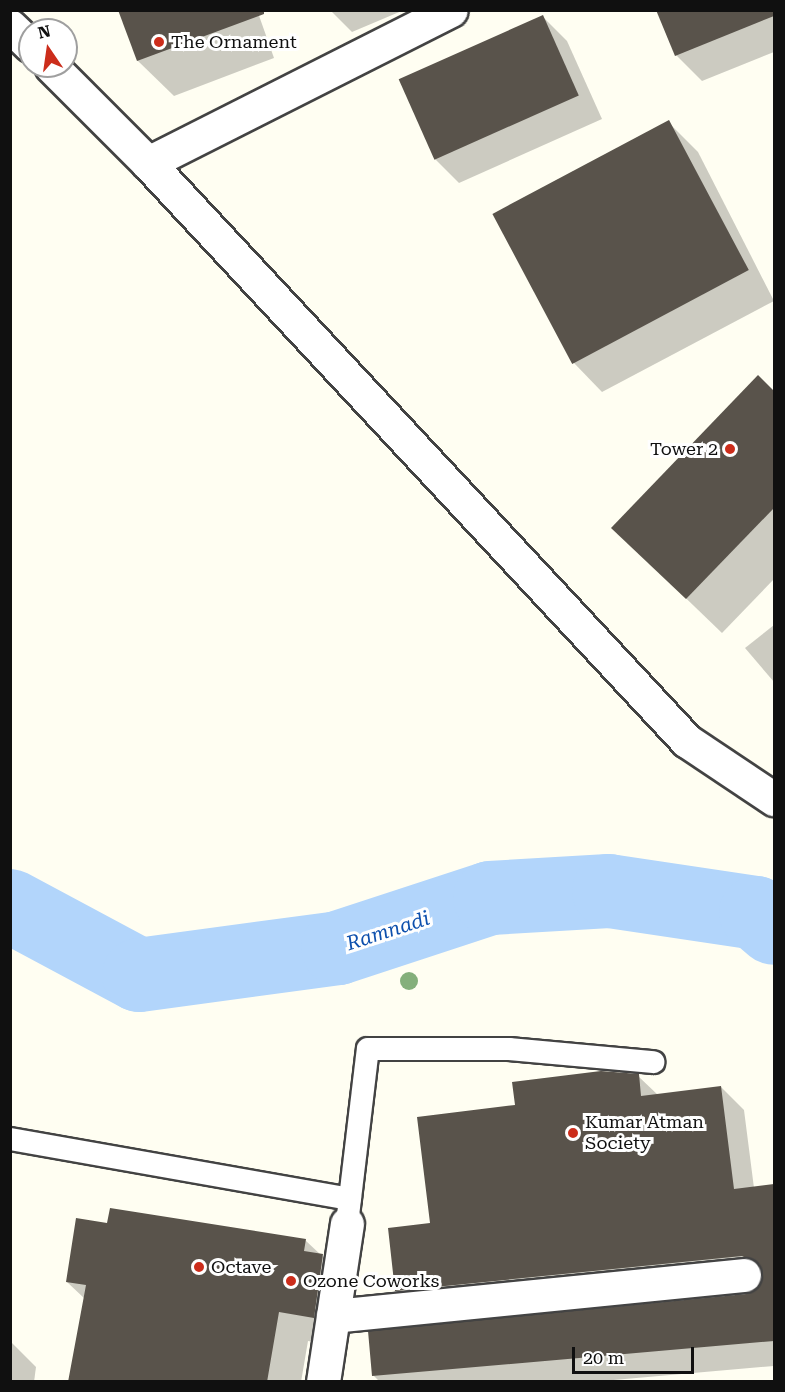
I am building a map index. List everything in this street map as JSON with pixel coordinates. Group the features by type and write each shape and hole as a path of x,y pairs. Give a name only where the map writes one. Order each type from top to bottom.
{"street":[{"path":"148,163 451,10"},
{"path":"63,78 148,163 687,741 774,799"},
{"path":"323,1382 349,1212"},
{"path":"333,1316 744,1275"}],"lane":[{"path":"10,1139 349,1212 368,1049 509,1049 653,1062"}],"building":[{"name":"The Ornament","path":"118,10 264,10 264,14 137,61"},
{"path":"656,10 774,10 774,16 675,56"},
{"path":"543,15 579,95 434,160 399,79"},
{"path":"669,120 749,270 572,364 492,214"},
{"name":"Tower 2","path":"758,375 774,391 774,508 686,599 611,528"},
{"path":"601,1071 639,1074 641,1096 721,1086 734,1189 774,1184 774,1341 372,1376 368,1331 746,1294 761,1283 760,1265 742,1256 395,1291 388,1228 430,1223 417,1117 515,1105 512,1082"},
{"path":"110,1208 306,1239 304,1251 323,1254 314,1318 279,1312 267,1382 68,1382 86,1285 66,1282 76,1218 107,1223"}],"waterway":[{"name":"Ramnadi","path":"10,906 139,975 338,948 490,898 609,891 756,913 774,928"}],"place":[{"name":"The Ornament","path":"159,42"},
{"name":"Tower 2","path":"730,449"},
{"name":"Kumar Atman Society","path":"573,1133"},
{"name":"Octave","path":"199,1267"},
{"name":"Ozone Coworks","path":"291,1281"}]}
